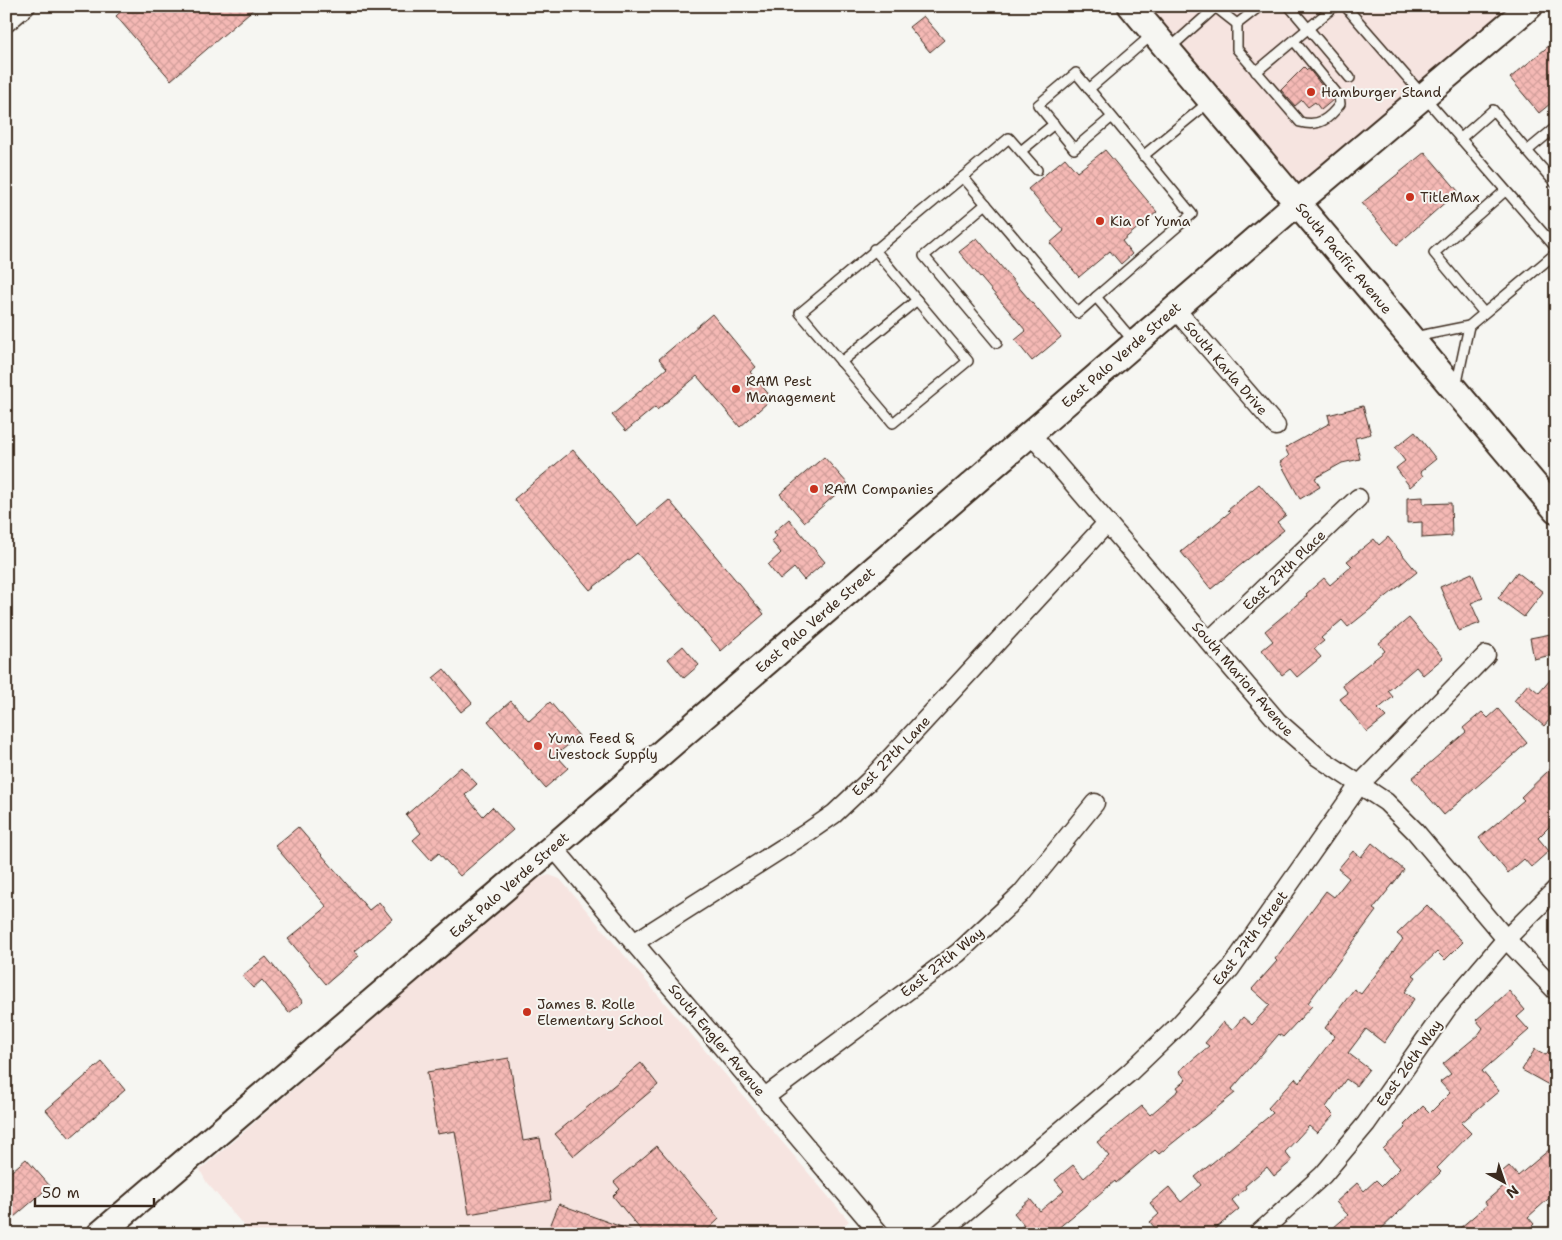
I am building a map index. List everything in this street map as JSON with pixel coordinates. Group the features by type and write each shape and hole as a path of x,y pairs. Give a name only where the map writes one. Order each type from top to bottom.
{"street":[{"path":"6,23 26,6"},
{"name":"South Pacific Avenue","path":"1131,6 1556,510"},
{"name":"East Palo Verde Street","path":"100,1234 554,847 1297,203 1530,6"},
{"name":"South Karla Drive","path":"1175,309 1276,426"},
{"name":"South Marion Avenue","path":"1030,433 1295,739 1386,802 1415,831 1506,939 1556,991"},
{"name":"East 27th Place","path":"1209,641 1358,498"},
{"name":"East 27th Lane","path":"634,942 834,814 869,782 1107,523"},
{"name":"East 27th Street","path":"939,1234 1130,1072 1179,1025 1230,969 1359,785 1486,655"},
{"name":"East 27th Way","path":"765,1097 958,953 1021,894 1095,803"},
{"name":"South Engler Avenue","path":"554,847 880,1234"},
{"name":"East 26th Way","path":"1258,1234 1323,1175 1366,1124 1448,1008 1506,939 1556,889"}],"lane":[{"path":"1260,6 1238,24 1237,49 1300,122 1310,125 1321,123 1340,104 1340,96 1294,41"},
{"path":"1289,6 1350,78"},
{"path":"1256,72 1335,6"},
{"path":"1345,6 1556,248"},
{"path":"1089,89 1215,7 1238,24"},
{"path":"963,177 1078,313 1192,214 1076,73 1038,105 1074,149 1112,118"},
{"path":"1143,156 1211,101"},
{"path":"1460,139 1493,110 1556,184"},
{"path":"1021,151 1054,124"},
{"path":"1527,151 1556,127"},
{"path":"874,249 968,361 892,423 800,312 874,249 1009,138 1036,170"},
{"path":"1484,313 1434,252 1505,191"},
{"path":"986,204 924,256 998,343"},
{"path":"1411,338 1469,326 1556,253"},
{"path":"1096,297 1135,343"},
{"path":"841,362 917,300"},
{"path":"1455,390 1469,326"}],"shaded area":[{"path":"1131,6 1530,6 1297,203"},
{"name":"James B. Rolle Elementary School","path":"549,875 560,879 849,1221 834,1234 251,1234 207,1183 200,1170 534,880"}],"building":[{"path":"127,6 257,6 171,80 116,16"},
{"path":"923,16 944,40 930,52 909,27"},
{"path":"1556,40 1556,99 1539,113 1510,78"},
{"name":"Hamburger Stand","path":"1304,67 1307,70 1309,69 1333,100 1321,110 1315,102 1308,107 1302,100 1295,106 1281,90"},
{"name":"Kia of Yuma","path":"1105,150 1157,212 1122,241 1132,254 1121,264 1110,251 1079,277 1050,243 1064,231 1028,189 1065,158 1077,172"},
{"name":"TitleMax","path":"1425,152 1458,191 1397,245 1362,203"},
{"path":"977,238 1061,337 1032,361 1015,340 1026,331 959,252"},
{"path":"712,314 756,367 750,372 771,397 766,401 767,403 740,427 697,376 657,410 655,407 626,431 612,415 667,368 659,359"},
{"path":"1363,406 1371,434 1355,438 1360,459 1342,463 1315,478 1320,487 1300,499 1280,462 1289,456 1285,448 1330,423 1328,415"},
{"path":"1415,432 1436,459 1420,472 1423,476 1410,487 1396,468 1405,461 1395,448"},
{"path":"573,450 638,526 669,500 764,614 721,651 637,553 590,590 514,499"},
{"name":"RAM Companies","path":"824,457 848,484 804,522 780,494"},
{"path":"1259,484 1286,515 1277,522 1284,530 1211,589 1181,552 1230,512 1228,510"},
{"path":"1423,497 1423,504 1451,503 1452,536 1422,538 1422,522 1407,523 1407,498"},
{"path":"789,519 825,562 804,580 794,568 780,580 768,565 781,553 771,541 777,536 774,532"},
{"path":"1388,537 1417,572 1348,627 1342,620 1321,638 1324,641 1314,649 1321,657 1297,677 1290,669 1282,675 1262,650 1273,641 1265,631 1307,596 1306,594 1324,578 1330,585 1352,566 1347,561 1374,539 1379,545"},
{"path":"1517,572 1543,592 1524,617 1498,598"},
{"path":"1472,573 1483,598 1471,603 1480,623 1459,631 1440,587"},
{"path":"1409,618 1443,658 1423,675 1416,667 1388,691 1393,697 1378,709 1386,717 1367,732 1340,699 1348,693 1342,685 1385,651 1379,643"},
{"path":"1556,633 1556,654 1534,659 1530,638"},
{"path":"683,646 699,665 684,678 668,659"},
{"path":"444,669 472,703 461,712 433,678"},
{"path":"1556,673 1556,712 1544,726 1514,701 1528,684 1539,693"},
{"name":"Yuma Feed & Livestock Supply","path":"511,701 529,721 550,702 579,736 556,755 568,768 545,788 488,721"},
{"path":"1498,709 1527,743 1444,815 1412,778 1466,732 1463,728 1482,712 1488,718"},
{"path":"461,767 477,784 465,795 483,816 492,807 513,830 460,876 439,853 431,860 413,840 421,833 406,815"},
{"path":"1550,769 1556,776 1556,820 1538,838 1549,851 1531,867 1524,859 1508,873 1479,838 1524,800 1521,797"},
{"path":"298,827 369,910 379,902 392,919 355,951 359,956 326,984 288,939 327,907 275,846"},
{"path":"1372,843 1404,870 1373,909 1376,911 1308,1003 1312,1006 1283,1037 1279,1034 1232,1089 1235,1093 1159,1154 1155,1150 1051,1234 1013,1234 1024,1225 1014,1213 1030,1199 1040,1211 1064,1191 1055,1180 1073,1165 1084,1178 1109,1156 1097,1142 1142,1106 1150,1115 1179,1090 1177,1087 1186,1080 1179,1071 1209,1046 1205,1043 1223,1022 1232,1030 1243,1017 1252,1025 1270,1005 1252,989 1277,961 1275,959 1326,891 1334,897 1349,878 1338,869 1353,851 1361,857"},
{"path":"1427,905 1463,942 1445,960 1437,952 1413,975 1416,977 1405,992 1414,999 1384,1043 1366,1029 1348,1053 1369,1069 1356,1086 1346,1079 1326,1107 1334,1115 1317,1133 1309,1126 1285,1152 1292,1161 1274,1176 1267,1167 1245,1186 1246,1188 1232,1200 1239,1209 1209,1234 1160,1234 1150,1222 1159,1214 1150,1203 1169,1187 1181,1202 1201,1185 1195,1177 1273,1113 1268,1108 1295,1078 1299,1083 1335,1036 1325,1028 1354,989 1361,994 1403,939 1397,934"},
{"path":"266,957 303,1002 289,1013 262,980 253,988 242,976"},
{"path":"1509,991 1525,1010 1517,1017 1529,1030 1482,1071 1499,1091 1461,1123 1471,1133 1437,1168 1441,1172 1376,1234 1326,1234 1348,1215 1336,1202 1357,1183 1364,1191 1376,1180 1382,1186 1400,1168 1383,1149 1406,1127 1404,1125 1423,1106 1430,1113 1450,1093 1440,1082 1451,1074 1443,1064 1478,1035 1483,1028 1476,1020"},
{"path":"1556,1038 1556,1089 1522,1070 1535,1049 1546,1055"},
{"path":"509,1058 523,1141 540,1138 551,1200 469,1214 455,1131 437,1134 427,1072"},
{"path":"102,1062 125,1090 70,1138 46,1110"},
{"path":"641,1063 658,1085 574,1156 555,1134"},
{"path":"1556,1144 1556,1192 1528,1217 1534,1224 1524,1234 1453,1234 1487,1205 1485,1202 1506,1184 1498,1175 1509,1166 1518,1176"},
{"path":"657,1146 719,1219 703,1234 644,1234 613,1196 620,1189 614,1182"},
{"path":"26,1159 50,1186 6,1224 6,1176"},
{"path":"559,1204 635,1232 635,1234 547,1234"}],"place":[{"name":"Hamburger Stand","path":"1311,92"},
{"name":"TitleMax","path":"1410,197"},
{"name":"Kia of Yuma","path":"1100,221"},
{"name":"RAM Pest Management","path":"736,389"},
{"name":"RAM Companies","path":"814,489"},
{"name":"Yuma Feed & Livestock Supply","path":"538,746"},
{"name":"James B. Rolle Elementary School","path":"527,1012"}]}
